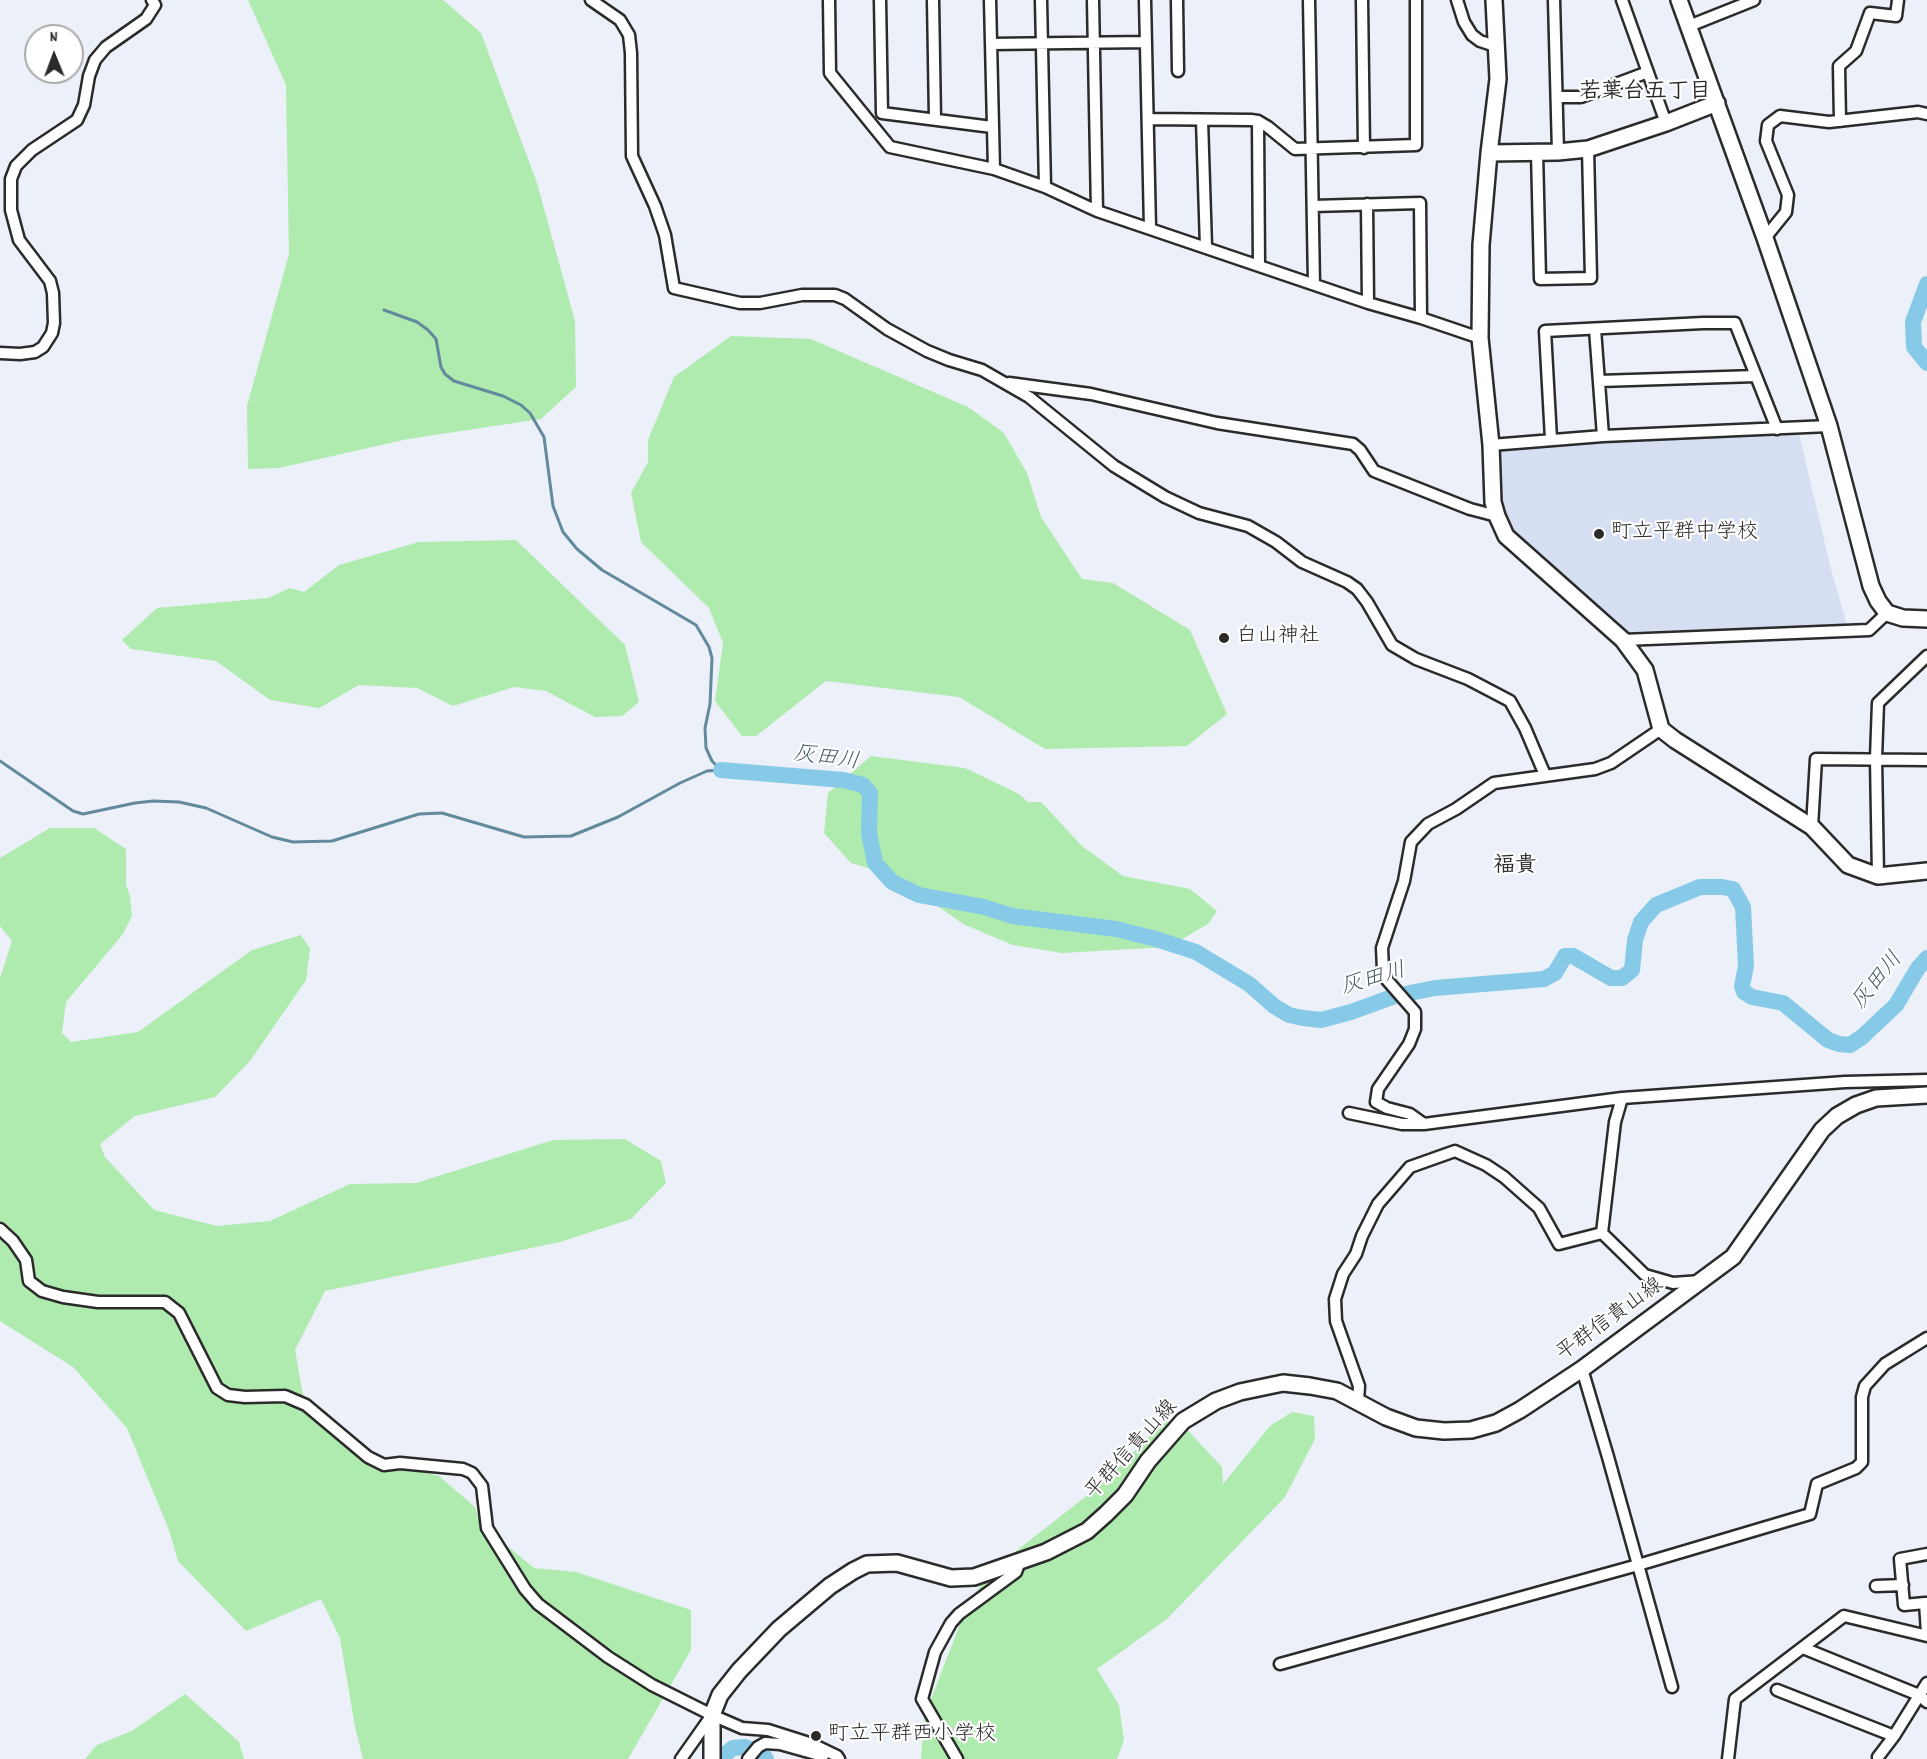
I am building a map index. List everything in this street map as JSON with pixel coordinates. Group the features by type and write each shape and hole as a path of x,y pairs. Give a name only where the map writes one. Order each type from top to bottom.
{"street":[{"path":"0,353 35,352 44,347 52,333 54,323 53,293 50,281 19,240 11,210 11,179 16,166 32,150 77,120 84,105 89,76 95,60 106,47 146,19 155,5 152,0"},
{"path":"591,0 620,20 629,35 632,156 655,206 664,235 674,288 740,303 760,303 802,295 835,294 887,329 927,351 982,370 1029,397 1114,466 1165,497 1199,513 1248,526 1276,542 1302,562 1347,582 1367,602 1392,645 1416,659 1499,693 1510,701 1525,728 1545,775"},
{"path":"829,0 830,73 890,147 994,169 1045,187 1097,211 1368,303 1480,338"},
{"path":"880,0 882,113 992,127"},
{"path":"933,0 935,119"},
{"path":"990,0 994,169"},
{"path":"1041,0 1045,187"},
{"path":"1093,0 1097,211"},
{"path":"1145,0 1150,228"},
{"path":"1177,0 1178,71"},
{"path":"1309,0 1314,284"},
{"path":"1362,0 1364,148"},
{"path":"1148,119 1258,121 1295,149 1416,145 1416,0"},
{"path":"1457,0 1464,22 1472,35 1480,41 1498,46"},
{"path":"1494,0 1498,79 1481,245 1480,338 1491,445 1493,502 1506,536 1623,640 1645,670 1661,729 1812,828 1848,865 1878,876 1927,871"},
{"path":"1554,0 1558,152"},
{"path":"1622,0 1666,123"},
{"path":"1679,0 1765,238 1829,426 1871,586 1878,602 1887,613 1903,618 1927,619"},
{"path":"1689,26 1754,0"},
{"path":"1840,121 1839,66 1856,51 1870,13 1896,16 1898,0"},
{"path":"991,44 1145,42"},
{"path":"1558,97 1581,97 1648,72"},
{"path":"1489,153 1558,152 1587,148 1666,123 1717,103"},
{"path":"1765,238 1786,212 1788,195 1766,141 1768,125 1780,116 1820,122 1918,112 1927,114"},
{"path":"1202,120 1206,248"},
{"path":"1258,121 1259,266"},
{"path":"1537,152 1540,279 1591,278 1587,148"},
{"path":"1313,206 1420,202 1421,318"},
{"path":"1367,204 1368,303"},
{"path":"1551,439 1545,331 1735,323 1777,429"},
{"path":"1595,329 1603,436"},
{"path":"1599,381 1756,376"},
{"path":"1003,383 1091,394 1217,423 1353,444 1360,450 1374,471 1470,509 1497,516"},
{"path":"1491,445 1603,436 1829,426"},
{"path":"1623,640 1869,630 1887,613"},
{"path":"1878,876 1876,758 1878,703 1927,656"},
{"path":"1424,1124 1410,1114 1387,1108 1376,1102 1378,1089 1409,1044 1415,1029 1415,1012 1387,980 1383,970 1382,948 1404,881 1411,842 1428,824 1456,809 1494,783 1595,769 1611,763 1661,729"},
{"path":"1812,828 1816,759 1927,760"},
{"path":"1349,1113 1402,1124 1424,1124 1622,1098 1845,1082 1927,1080"},
{"name":"平群信貴山線","path":"712,1759 712,1715 720,1695 739,1671 779,1629 830,1586 853,1571 867,1564 897,1563 951,1578 974,1577 1046,1552 1087,1531 1125,1495 1148,1461 1183,1421 1216,1401 1239,1392 1283,1383 1337,1391 1386,1417 1416,1428 1444,1431 1471,1430 1496,1424 1582,1369 1733,1257 1822,1130 1837,1116 1856,1105 1876,1098 1927,1095"},
{"path":"1602,1233 1615,1122 1622,1098"},
{"path":"1358,1401 1359,1386 1336,1322 1335,1299 1343,1274 1356,1254 1378,1204 1410,1167 1455,1150 1486,1165 1539,1208 1559,1244 1602,1233"},
{"path":"0,1229 13,1241 26,1260 29,1281 42,1291 63,1298 98,1302 165,1302 179,1313 217,1388 228,1395 285,1396 306,1405 368,1457 384,1465 400,1463 463,1469 472,1473 482,1486 487,1528 525,1589 538,1604 608,1657 712,1715 742,1728 768,1730 812,1744 839,1759"},
{"path":"1602,1233 1646,1275 1673,1283 1701,1281"},
{"path":"1280,1664 1638,1565 1810,1514 1817,1484 1856,1468 1862,1462 1864,1386 1885,1364 1927,1338"},
{"path":"1582,1369 1672,1687"},
{"path":"1728,1759 1735,1699 1844,1616 1927,1634 1926,1603 1904,1605 1900,1558 1927,1554"},
{"path":"957,1759 922,1699 935,1652 951,1623 959,1614 1016,1572 1020,1561"},
{"path":"1876,1586 1903,1585"},
{"path":"1803,1648 1923,1699"},
{"path":"1878,1757 1923,1699 1927,1683"},
{"path":"1777,1690 1894,1736"},
{"path":"681,1759 712,1715"},
{"path":"752,1754 765,1743 814,1752 831,1759"}],"shaded area":[{"path":"1799,434 1831,569 1848,629 1629,637 1507,531 1497,462 1500,452 1510,448 1718,435"}],"green space":[{"path":"248,0 443,0 481,33 537,183 575,321 576,387 541,419 408,439 279,468 248,469 247,406 289,254 286,85"},
{"path":"731,336 811,339 968,407 1004,433 1027,473 1041,517 1082,579 1113,583 1190,630 1227,714 1187,746 1045,749 959,697 826,681 756,736 742,736 715,701 723,643 709,608 641,542 631,493 648,462 648,440 674,377"},
{"path":"516,540 625,645 639,702 622,716 595,717 546,691 514,687 453,706 417,688 359,685 319,708 270,700 216,661 131,649 122,640 157,608 268,598 290,588 304,592 339,565 419,542"},
{"path":"871,756 965,768 1019,794 1028,802 1041,802 1082,846 1123,876 1190,889 1217,911 1208,924 1168,947 1062,953 1013,945 963,924 896,876 851,863 824,833 828,793"},
{"path":"50,828 94,828 126,849 126,885 130,896 132,916 123,934 66,1002 62,1033 71,1042 138,1032 252,950 301,935 310,949 306,980 250,1061 215,1097 135,1116 100,1144 105,1157 154,1210 217,1226 270,1221 350,1184 416,1183 553,1140 625,1139 661,1161 666,1183 631,1219 560,1242 325,1291 295,1350 305,1407 368,1459 439,1476 475,1507 480,1524 534,1568 576,1572 691,1610 691,1650 628,1759 363,1759 355,1727 340,1638 321,1599 246,1631 178,1561 169,1530 127,1428 73,1367 0,1321 0,978 12,941 0,926 0,858"},
{"path":"1292,1412 1314,1416 1315,1439 1285,1497 1167,1619 1097,1669 1119,1705 1124,1740 1117,1759 921,1759 924,1717 966,1609 988,1573 1098,1487 1163,1423 1177,1419 1222,1467 1223,1484 1270,1426"},
{"path":"185,1694 239,1742 244,1759 85,1759 97,1745 132,1731"}],"waterway":[{"path":"1927,284 1913,322 1914,347 1927,363"},
{"path":"384,310 417,322 428,330 436,339 441,367 445,374 454,381 503,396 521,405 530,413 544,437 553,506 563,532 577,549 602,570 696,625 709,647 712,658 710,704 705,728 706,748 712,761 721,770"},
{"path":"0,761 73,811 83,814 135,803 179,802 206,808 272,837 293,842 332,841 419,814 442,813 524,837 571,836 618,817 707,771 721,770"},
{"name":"灰田川","path":"721,770 843,780 863,785 870,793 869,833 875,863 892,882 919,895 984,907 1012,916 1116,929 1196,952 1249,984 1274,1006 1289,1015 1303,1018 1321,1020 1395,996 1435,988 1544,979 1555,973 1565,956 1573,956 1611,978 1622,978 1632,970 1635,940 1641,922 1656,905 1700,887 1733,889 1743,907 1746,966 1742,986 1744,992 1752,997 1783,1003 1828,1040 1839,1044 1850,1045 1862,1037 1896,1005 1918,968 1927,958"},
{"path":"719,1759 733,1748 745,1747 760,1752 766,1759"}],"place":[{"name":"町立平群中学校","path":"1599,534"},
{"name":"白山神社","path":"1224,638"},
{"name":"町立平群西小学校","path":"816,1736"}],"district":[{"name":"若葉台五丁目","path":"1645,94"},
{"name":"福貴","path":"1515,868"}]}
